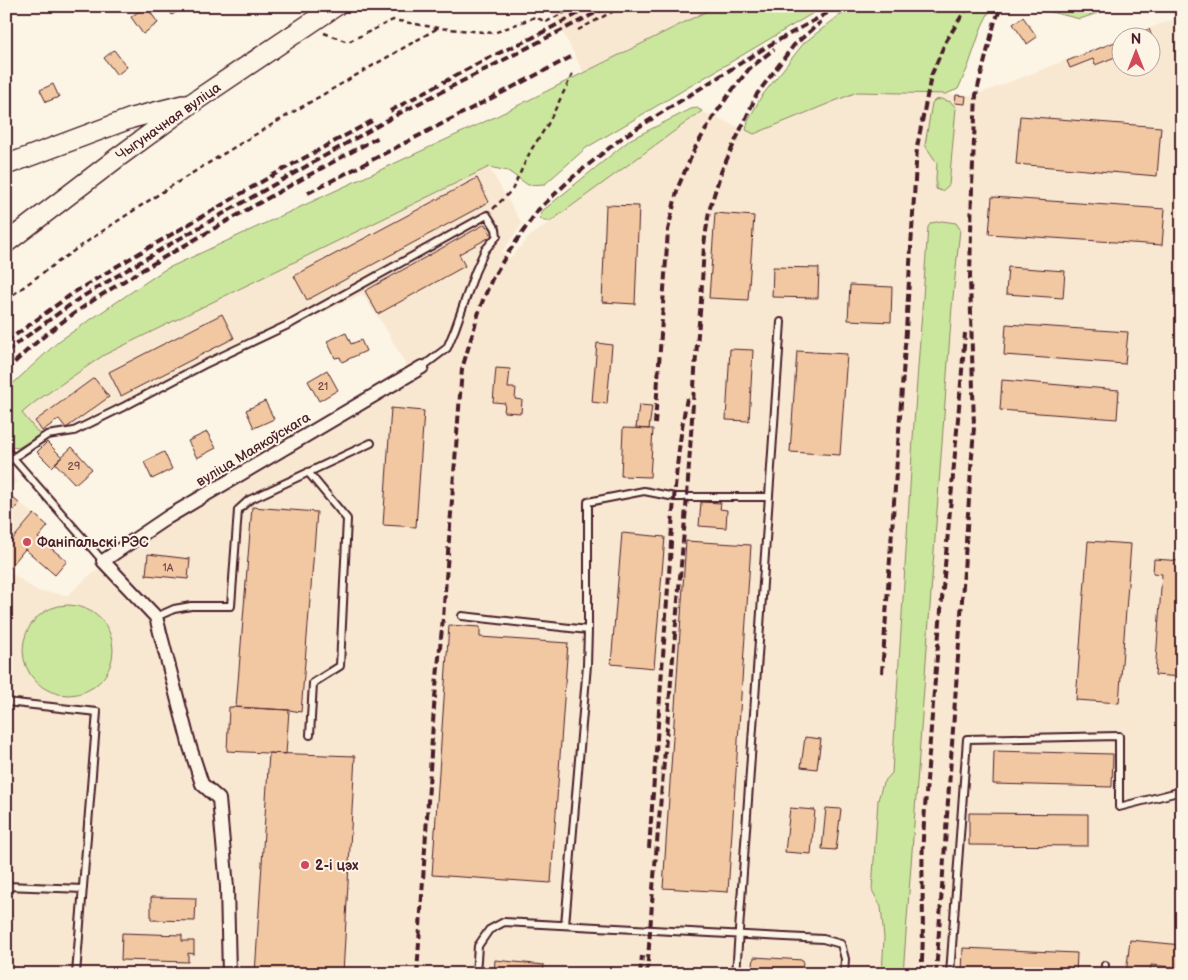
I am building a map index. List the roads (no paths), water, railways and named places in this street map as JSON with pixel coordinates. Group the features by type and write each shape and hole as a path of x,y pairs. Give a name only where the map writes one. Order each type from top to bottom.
{"street":[{"name":"Чыгуначная вуліца","path":"6,243 192,103 336,6"},
{"path":"6,164 132,118 192,103"},
{"path":"132,118 144,138"},
{"name":"вуліца Маякоўскага","path":"103,561 168,517 422,367"},
{"path":"103,561 156,617 190,747 202,784 219,799 227,886 229,974"}],"lane":[{"path":"6,464 47,435 74,431 202,365 292,323 487,215 496,229 497,236 485,250 474,272 447,348 422,367"},
{"path":"736,974 781,322"},
{"path":"156,617 174,609 191,606 231,606 238,510 249,500 371,443"},
{"path":"6,450 103,561"},
{"path":"308,472 347,519 340,666 313,683 310,736"},
{"path":"565,925 586,675 588,502 644,491 675,497 769,497"},
{"path":"462,616 588,630"},
{"path":"6,702 97,712 76,974"},
{"path":"950,974 967,739 1119,736 1119,807 1182,790"},
{"path":"6,886 83,890"},
{"path":"476,974 478,946 489,930 504,922 823,939 841,944 845,959 844,974"},
{"path":"1104,974 1105,965"}],"railway":[{"path":"390,111 488,58 532,38 592,6"},
{"path":"6,352 77,300 165,247 400,113 609,6"},
{"path":"417,974 434,707 443,618 462,369 481,305 492,279 538,210 573,177 623,137 768,46 840,6"},
{"path":"882,673 917,147 931,76 946,41 968,6"},
{"path":"936,974 974,427 970,277 976,95 995,21 1002,6"},
{"path":"647,974 687,496 704,245 709,211 721,172 757,94 794,45 821,22"},
{"path":"655,424 668,230 678,187 695,148 714,116 749,69 774,49"},
{"path":"308,193 571,57"},
{"path":"6,342 73,293 119,265 275,174 372,121"},
{"path":"6,371 46,335 111,289 157,261 379,137"},
{"path":"921,974 923,838 932,711 965,333"},
{"path":"649,848 674,499 687,398"},
{"path":"640,974 642,956"}],"place":[{"name":"Фаніпальскі РЭС","path":"27,542"},
{"name":"2-і цэх","path":"305,865"}]}
